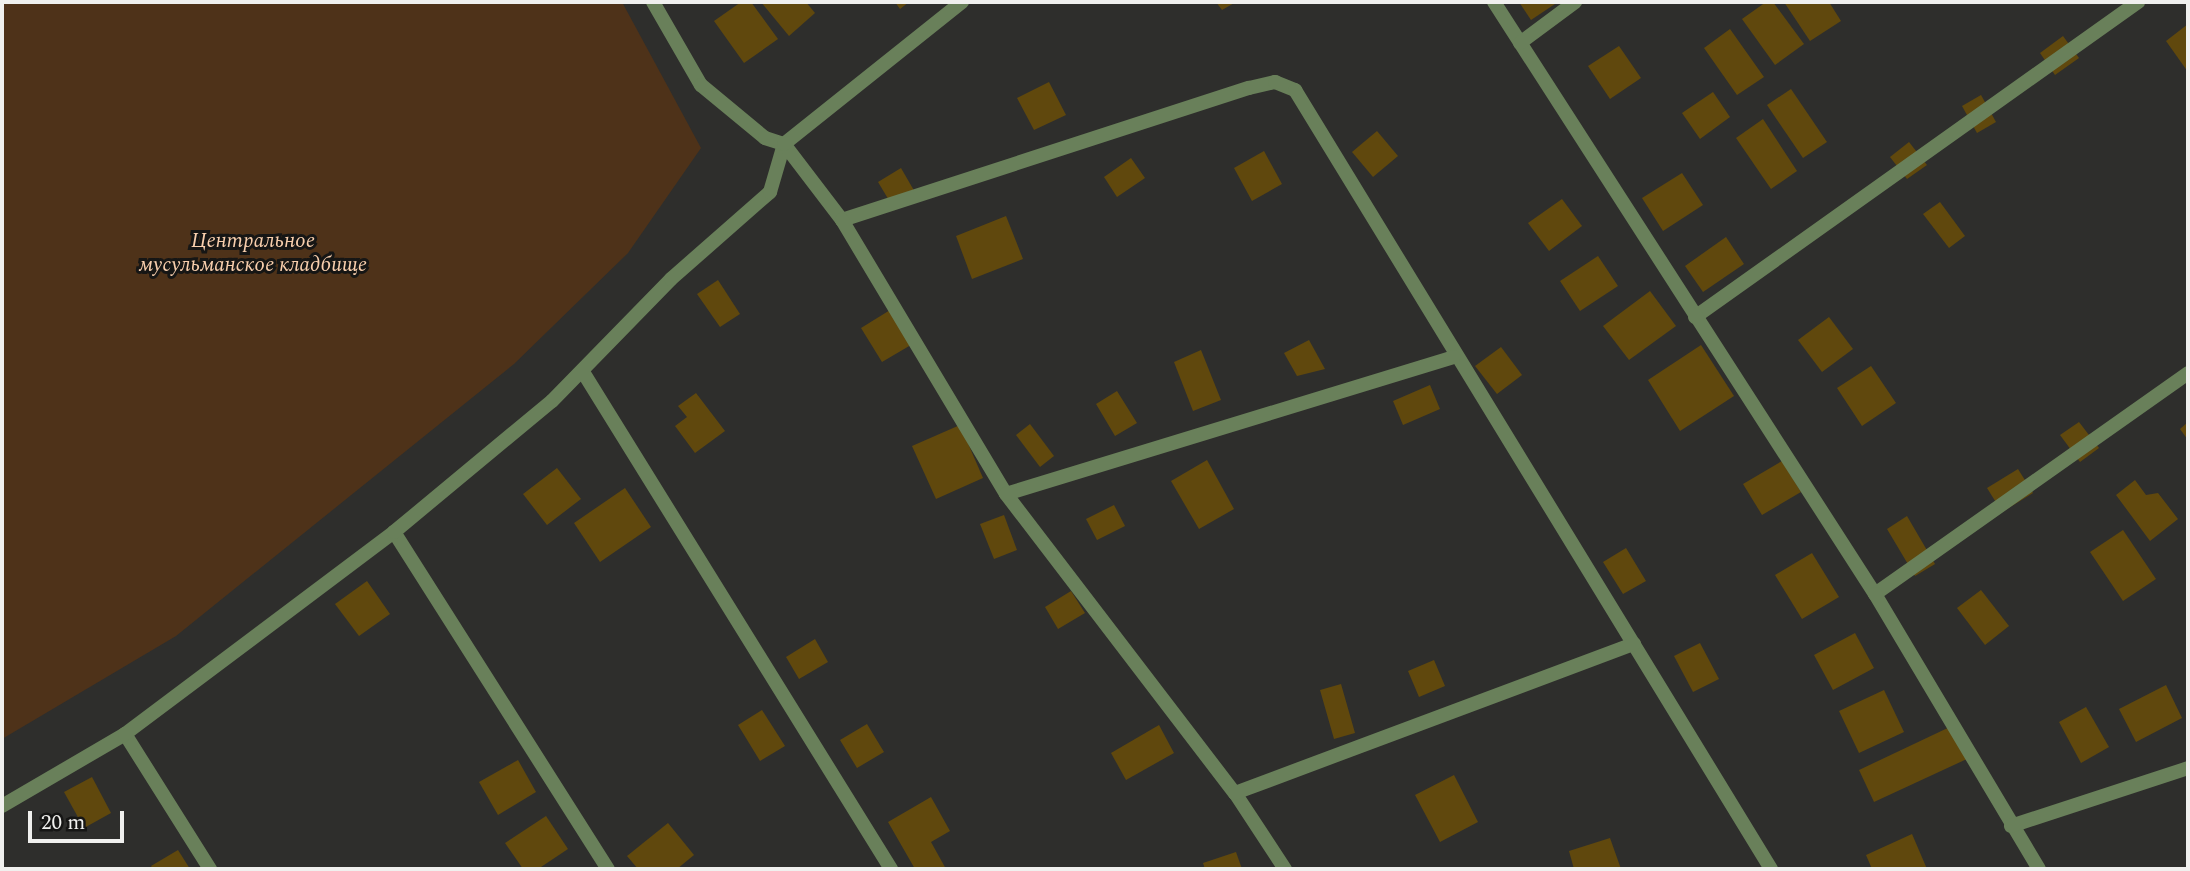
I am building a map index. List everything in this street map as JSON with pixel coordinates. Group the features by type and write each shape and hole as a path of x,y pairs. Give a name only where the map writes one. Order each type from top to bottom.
{"street":[{"path":"653,2 701,85 765,138 784,144 842,220 1006,494 1236,793 1285,869"},
{"path":"2,806 125,734 394,532 583,373 671,279 770,192 784,144 962,2"},
{"path":"1494,2 1875,594 2039,869"},
{"path":"1520,43 1575,2"},
{"path":"1695,317 2138,2"},
{"path":"842,220 1275,82 1295,90 1453,357 1634,643 1772,869"},
{"path":"1006,494 1453,357"},
{"path":"583,373 891,869"},
{"path":"1875,594 2188,373"},
{"path":"394,532 608,869"},
{"path":"1236,793 1634,643"},
{"path":"125,734 210,869"},
{"path":"2011,826 2188,768"}],"green space":[{"name":"Центральное мусульманское кладбище","path":"2,2 622,2 701,148 628,253 514,364 176,636 2,739"}],"building":[{"path":"741,2 751,2 778,39 744,63 714,21"},
{"path":"761,2 806,2 815,13 789,36"},
{"path":"895,2 909,2 900,9"},
{"path":"1216,2 1236,2 1222,10"},
{"path":"1519,2 1558,2 1531,20"},
{"path":"1766,2 1773,2 1804,44 1775,65 1742,19"},
{"path":"1784,2 1829,2 1841,21 1810,41"},
{"path":"2188,24 2188,72 2166,41"},
{"path":"1730,29 1764,77 1737,95 1704,48"},
{"path":"2063,36 2079,58 2055,75 2040,53"},
{"path":"1619,46 1641,78 1610,99 1588,66"},
{"path":"1049,82 1066,115 1034,130 1017,98"},
{"path":"1791,89 1827,142 1803,158 1767,105"},
{"path":"1713,92 1730,117 1700,139 1682,113"},
{"path":"1981,95 1996,122 1977,133 1962,106"},
{"path":"1763,119 1797,171 1771,189 1736,138"},
{"path":"1377,131 1398,156 1373,177 1352,152"},
{"path":"1909,142 1927,165 1907,179 1890,157"},
{"path":"1264,151 1282,184 1252,201 1234,168"},
{"path":"1131,158 1145,178 1117,197 1104,177"},
{"path":"901,168 916,194 893,207 878,182"},
{"path":"1682,173 1703,205 1663,231 1642,198"},
{"path":"1562,199 1582,226 1549,251 1528,223"},
{"path":"1940,202 1965,236 1949,248 1923,214"},
{"path":"1006,216 1023,259 972,279 956,236"},
{"path":"1726,237 1744,264 1703,292 1685,266"},
{"path":"1598,256 1618,286 1580,311 1560,281"},
{"path":"718,280 740,314 720,327 697,294"},
{"path":"1650,291 1676,326 1629,360 1603,326"},
{"path":"895,307 916,342 882,362 861,328"},
{"path":"1829,317 1853,349 1822,372 1798,340"},
{"path":"1309,340 1325,369 1297,376 1284,353"},
{"path":"1701,345 1734,396 1680,431 1648,380"},
{"path":"1501,347 1522,375 1497,394 1475,366"},
{"path":"1201,350 1221,400 1193,411 1174,362"},
{"path":"1871,366 1896,403 1862,426 1837,388"},
{"path":"1430,385 1440,409 1403,425 1393,401"},
{"path":"1117,391 1137,423 1115,436 1096,404"},
{"path":"696,393 725,431 695,453 675,426 687,417 678,406"},
{"path":"2079,422 2099,448 2080,462 2060,435"},
{"path":"2188,422 2188,440 2180,429"},
{"path":"1030,424 1054,456 1040,467 1016,435"},
{"path":"960,425 983,478 936,499 912,446"},
{"path":"1207,460 1234,509 1199,529 1171,481"},
{"path":"1782,461 1801,492 1762,515 1743,484"},
{"path":"557,468 581,499 547,525 523,494"},
{"path":"2018,469 2033,493 2002,512 1987,488"},
{"path":"2135,480 2146,495 2158,493 2178,519 2150,541 2116,495"},
{"path":"625,488 651,527 600,562 574,523"},
{"path":"1114,505 1125,526 1097,540 1086,519"},
{"path":"1004,515 1017,550 994,559 980,524"},
{"path":"1907,516 1935,564 1915,576 1887,529"},
{"path":"2123,530 2156,579 2123,601 2090,552"},
{"path":"1626,548 1646,581 1623,594 1603,562"},
{"path":"1812,553 1839,597 1802,619 1775,575"},
{"path":"367,581 390,614 359,636 335,604"},
{"path":"1981,590 2009,626 1985,645 1957,608"},
{"path":"1071,591 1085,613 1058,629 1045,607"},
{"path":"1855,633 1874,668 1833,690 1814,655"},
{"path":"815,639 828,662 799,679 786,657"},
{"path":"1700,643 1719,679 1693,692 1674,656"},
{"path":"1434,660 1445,686 1419,697 1408,671"},
{"path":"1341,684 1355,733 1334,739 1320,690"},
{"path":"2166,685 2182,718 2136,742 2119,709"},
{"path":"1884,690 1904,732 1859,753 1839,711"},
{"path":"2086,707 2109,747 2081,763 2059,722"},
{"path":"762,710 785,746 760,761 738,725"},
{"path":"867,724 884,752 857,768 840,740"},
{"path":"1159,725 1174,753 1126,780 1111,753"},
{"path":"1954,725 1969,758 1874,802 1859,770"},
{"path":"518,760 536,792 498,815 479,782"},
{"path":"1454,775 1478,822 1440,842 1415,795"},
{"path":"92,777 111,813 84,828 64,792"},
{"path":"931,797 950,831 931,842 946,869 915,869 888,822"},
{"path":"546,816 568,849 538,869 523,869 505,843"},
{"path":"668,823 694,855 677,869 638,869 627,856"},
{"path":"1912,834 1927,869 1872,869 1866,855"},
{"path":"1610,838 1621,869 1574,869 1569,851"},
{"path":"178,850 190,869 153,869 151,866"},
{"path":"1236,852 1242,869 1205,869 1203,863"}]}
